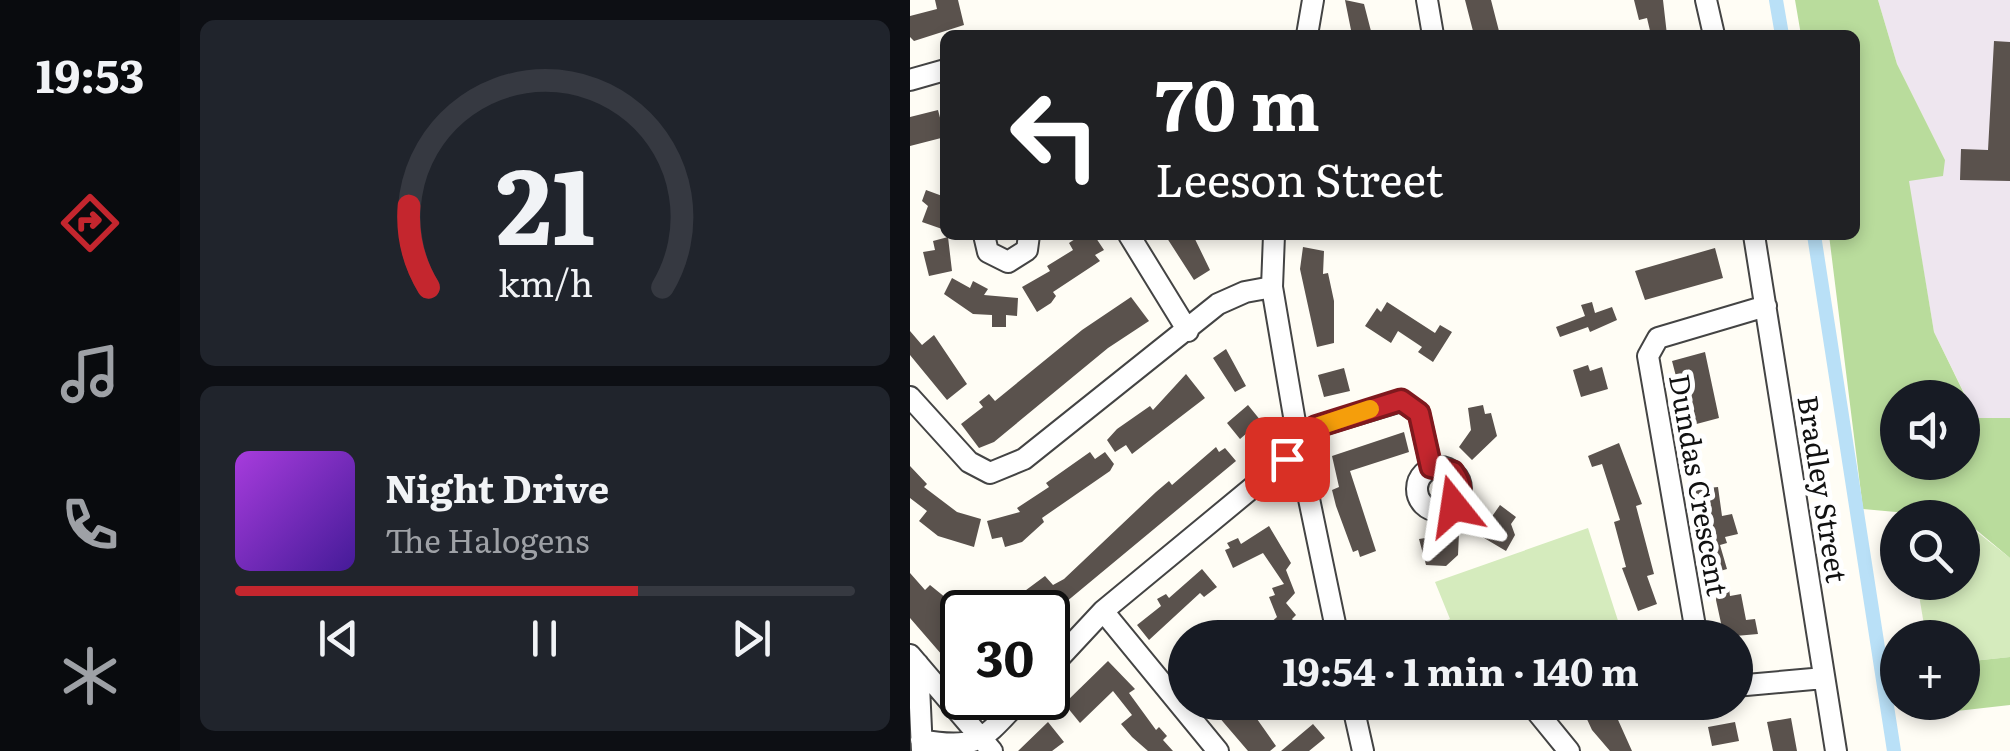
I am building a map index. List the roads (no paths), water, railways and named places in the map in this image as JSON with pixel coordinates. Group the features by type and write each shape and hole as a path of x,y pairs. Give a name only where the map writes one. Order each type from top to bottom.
{"street":[{"path":"1308,30 1313,0"},
{"path":"1428,0 1432,30"},
{"path":"1706,0 1713,30"},
{"path":"910,80 940,71"},
{"path":"985,240 988,252 1008,262 1022,256 1027,240"},
{"path":"1132,240 1188,331"},
{"path":"1274,240 1272,288 1304,475 1334,620"},
{"name":"Bradley Street","path":"1755,240 1836,751"},
{"path":"910,397 969,462 990,473 1024,460 1218,304 1245,292 1272,288"},
{"name":"Dundas Crescent","path":"1695,620 1648,356 1658,338 1766,306"},
{"path":"1070,646 1103,611 1287,459 1315,427 1401,400 1419,413 1431,467"},
{"path":"1103,611 1218,751"},
{"path":"914,659 987,745"},
{"path":"914,659 921,746 957,751 987,745 1006,720"},
{"path":"1753,684 1824,678"},
{"path":"1356,720 1363,751"},
{"path":"1544,720 1569,751"}],"waterway":[{"path":"1776,0 1781,30"},
{"path":"1815,240 1894,751"}]}
